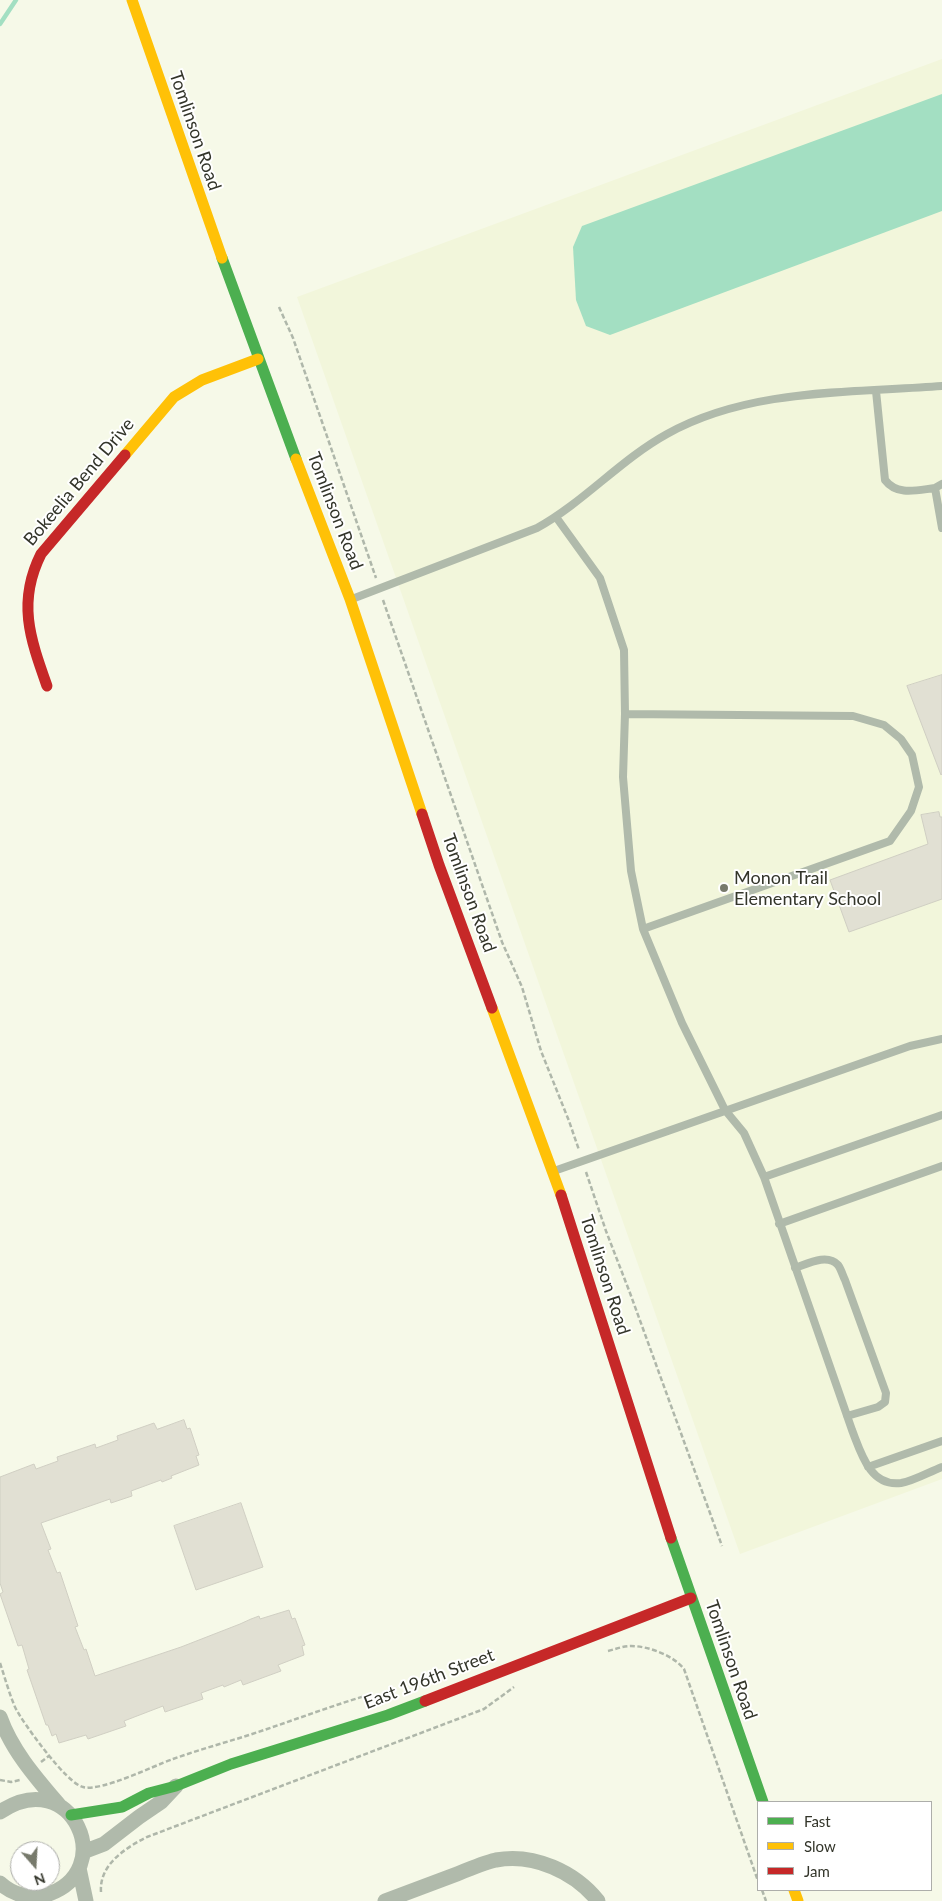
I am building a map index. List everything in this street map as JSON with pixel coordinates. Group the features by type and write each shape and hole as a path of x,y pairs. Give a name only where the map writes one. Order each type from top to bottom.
{"street":[{"name":"Tomlinson Road","path":"132,0 161,88 258,360 350,599 439,865 553,1171 691,1598 763,1801"},
{"name":"Bokeelia Bend Drive","path":"47,686 30,633 26,603 31,575 41,554 174,397 202,380 258,360"},
{"name":"East 196th Street","path":"66,1811 122,1807 149,1793 176,1786 231,1764 388,1716 691,1598"},
{"path":"0,1717 15,1748 30,1771 75,1820 82,1835 83,1852 79,1868 70,1882 57,1892 43,1899 24,1896 3,1888"},
{"name":"East 196th Street","path":"83,1852 104,1844 139,1816 161,1802 176,1786"},
{"path":"0,1812 14,1803 31,1798 48,1800 66,1811"},
{"path":"385,1901 487,1863 504,1859 526,1860 562,1871 583,1884 598,1901"},
{"path":"79,1868 86,1901"}],"lane":[{"path":"350,599 515,537 556,517 649,445 699,419 750,403 792,396 942,386"},
{"path":"876,391 885,480 895,490 903,491 938,486 942,529"},
{"path":"556,517 600,578 624,650 623,777 631,871 643,929 682,1023 725,1110 744,1133 764,1177 847,1416 868,1467 882,1481 901,1483 942,1468"},
{"path":"624,714 853,716 884,725 901,739 912,754 919,787 911,811 890,841 643,929"},
{"path":"553,1171 910,1046 942,1039"},
{"path":"764,1177 942,1114"},
{"path":"779,1224 942,1166"},
{"path":"795,1268 823,1260 831,1260 838,1266 846,1280 886,1393 885,1402 878,1407 847,1416"},
{"path":"868,1467 942,1441"}],"path":[{"path":"280,306 293,338 498,932 522,987 541,1051 569,1121 606,1231 722,1546"},
{"path":"608,1651 623,1647 641,1647 670,1658 684,1669 757,1878"},
{"path":"0,1664 15,1707 25,1724 70,1779 82,1787 96,1787 109,1783 173,1758 368,1696"},
{"path":"101,1894 104,1874 115,1859 147,1837 484,1709 516,1686"}],"shaded area":[{"name":"Monon Trail Elementary School","path":"942,59 942,1479 740,1554 297,297"},
{"path":"942,94 942,211 610,335 586,326 576,300 573,247 582,226"}],"building":[{"path":"942,675 942,774 941,775 907,686"},
{"name":"Monon Trail Elementary School","path":"939,812 940,817 942,817 942,899 849,932 830,880 928,844 921,815"},
{"path":"184,1420 187,1429 190,1428 199,1455 196,1456 199,1465 171,1476 172,1478 162,1482 161,1480 131,1491 132,1496 111,1503 110,1499 41,1523 51,1549 48,1550 57,1573 60,1572 78,1626 75,1627 84,1650 86,1649 95,1676 181,1647 259,1616 260,1619 289,1610 292,1619 295,1618 305,1645 302,1646 304,1655 278,1665 281,1671 243,1685 241,1680 224,1687 223,1685 201,1693 203,1699 165,1712 163,1706 124,1721 126,1726 88,1739 86,1735 59,1743 56,1734 52,1736 48,1725 46,1725 27,1670 29,1669 22,1645 18,1646 0,1594 3,1592 0,1583 0,1477 34,1464 36,1469 58,1461 57,1457 95,1444 96,1448 118,1440 117,1436 154,1423 157,1429"},
{"path":"241,1503 263,1567 196,1590 174,1526"}],"waterway":[{"path":"0,24 16,0"}],"traffic: fast":[{"path":"222,258 296,459"},
{"path":"671,1538 763,1801"},
{"path":"71,1815 122,1807 149,1793 176,1786 231,1764 388,1715 425,1701"}],"traffic: slow":[{"path":"132,0 222,258"},
{"path":"125,455 174,397 202,380 258,359"},
{"path":"296,459 350,599 422,814"},
{"path":"492,1008 561,1195"},
{"path":"794,1891 798,1901"}],"traffic: jam":[{"path":"47,686 31,636 29,620 29,588 34,571 41,554 125,455"},
{"path":"422,814 492,1008"},
{"path":"561,1195 671,1538"},
{"path":"425,1701 691,1598"}],"place":[{"name":"Monon Trail Elementary School","path":"724,888"}]}
